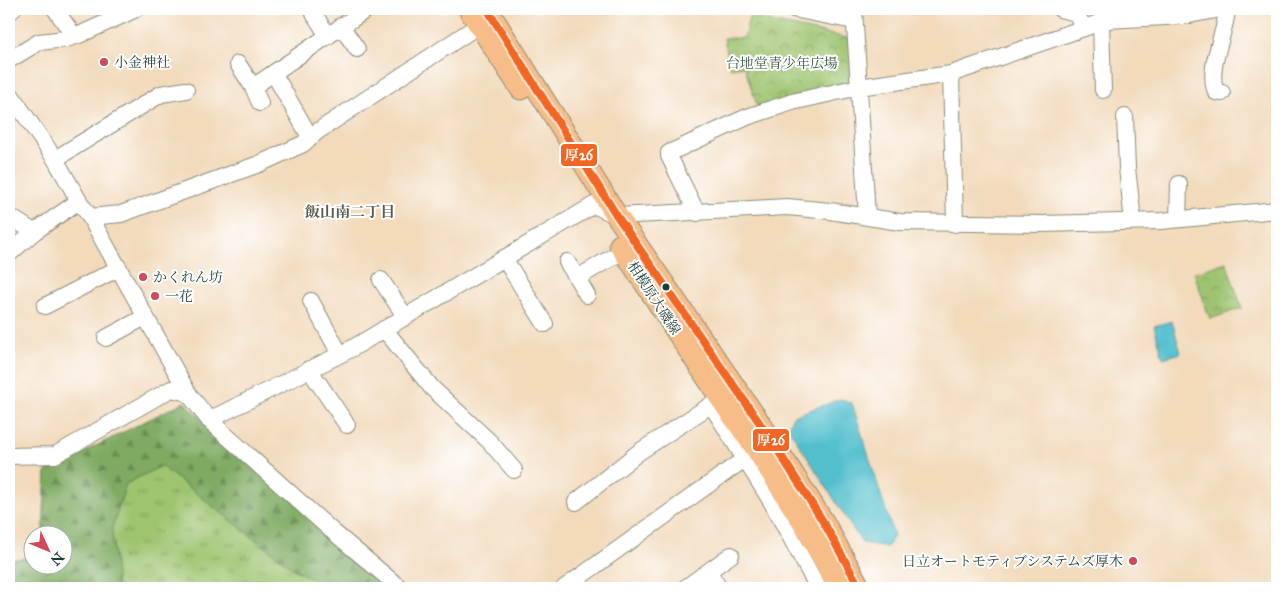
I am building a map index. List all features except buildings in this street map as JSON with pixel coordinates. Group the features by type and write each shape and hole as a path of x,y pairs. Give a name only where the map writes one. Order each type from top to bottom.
{"main road":[{"name":"相模原大磯線","path":"481,15 534,110 623,250 723,398 824,523 854,588"},
{"name":"相模原大磯線","path":"481,15 617,216 723,398 751,454 854,588"}],"street":[{"path":"9,13 13,9"},
{"path":"55,9 74,36"},
{"path":"9,60 40,42 74,36 136,9"},
{"path":"253,87 367,9"},
{"path":"697,213 669,156 670,153 747,117 792,102 859,87 951,74 1107,20 1184,16 1221,9"},
{"path":"1222,93 1216,92 1213,85 1218,45 1227,9"},
{"path":"1069,10 1076,13 1084,28"},
{"path":"794,13 854,15 867,216"},
{"path":"314,14 328,36"},
{"path":"90,217 121,214 259,164 303,144 310,137 481,15"},
{"path":"1101,22 1103,90"},
{"path":"342,26 357,49"},
{"path":"238,64 253,87 260,103"},
{"path":"274,74 310,137"},
{"path":"951,74 955,224"},
{"path":"55,160 161,94 185,89"},
{"path":"9,92 55,160 90,217 188,393 209,420 331,530 400,588"},
{"path":"1125,117 1134,159 1133,221"},
{"path":"1178,219 1179,184"},
{"path":"9,254 34,232 79,201"},
{"path":"209,420 340,354 594,205 617,216 787,207 830,211 900,222 955,224 1133,221 1277,210"},
{"path":"9,216 34,232"},
{"path":"577,278 623,250"},
{"path":"504,258 545,324"},
{"path":"568,262 587,295"},
{"path":"57,304 119,268"},
{"path":"382,280 405,316"},
{"path":"317,306 340,354"},
{"path":"106,338 146,317"},
{"path":"384,329 432,388 510,461"},
{"path":"309,369 348,422"},
{"path":"9,456 55,454 171,389 188,393"},
{"path":"585,499 639,452 723,398"},
{"path":"564,588 751,454 771,501 818,588"},
{"path":"685,588 730,556"},
{"path":"709,572 719,588"}],"green space":[{"name":"台地堂青少年広場","path":"749,17 852,39 850,84 758,108 744,66 730,68 724,38 744,38"},
{"path":"1226,262 1242,308 1210,319 1194,273"},
{"path":"184,402 390,588 9,588 9,560 22,558 22,574 72,574 72,524 43,524 46,471"},
{"path":"184,402 390,588 328,588 295,570 161,466 126,484 112,529 117,588 9,588 9,560 22,558 22,574 72,574 72,524 43,524 46,471"}],"water":[{"path":"1172,321 1181,353 1163,358 1154,326"},
{"path":"841,399 852,403 894,536 887,547 862,543 788,427 793,416"}],"transit line":[{"name":"厚26","path":"487,9 617,216 770,438 824,523 860,588"}],"place":[{"name":"小金神社","path":"104,62"},
{"name":"かくれん坊","path":"143,277"},
{"name":"一花","path":"155,296"},
{"name":"日立オートモティブシステムズ厚木","path":"1133,561"}],"district":[{"name":"飯山南二丁目","path":"350,212"}]}
